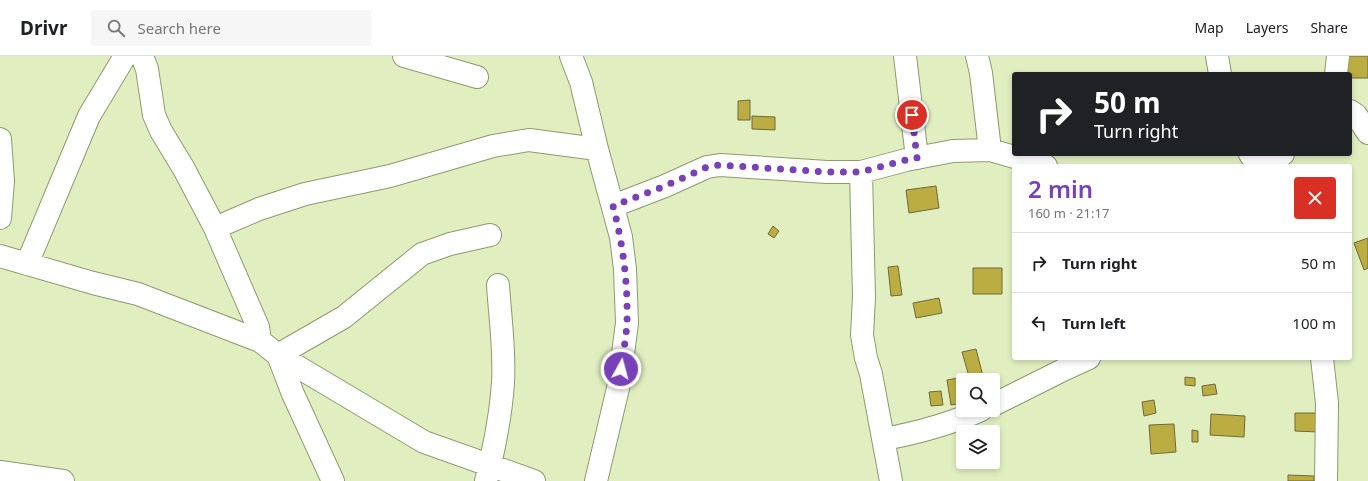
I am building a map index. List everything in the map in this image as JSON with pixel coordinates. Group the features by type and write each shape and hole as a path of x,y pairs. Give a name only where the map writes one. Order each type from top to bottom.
{"street":[{"path":"27,264 89,116 124,56"},
{"path":"142,56 147,69 154,115 161,131 184,169 215,228 258,327 260,341"},
{"path":"404,56 477,77"},
{"path":"571,56 581,82 596,149 621,237 625,269 627,323 619,384 596,481"},
{"path":"905,56 917,158"},
{"path":"977,56 982,80 990,150"},
{"path":"1217,56 1220,72"},
{"path":"1336,72 1338,56"},
{"path":"0,139 3,181 0,218"},
{"path":"215,228 259,209 304,194 390,176 493,146 529,140 596,149"},
{"path":"613,206 665,186 707,167 720,165 827,172 861,172 906,160 953,150 990,150 1039,164"},
{"path":"1271,164 1281,156"},
{"path":"861,172 864,297 862,336 871,374 891,481"},
{"path":"278,355 344,317 422,254 450,244 490,235"},
{"path":"0,256 93,283 138,294 260,341 278,355 424,442 488,473 534,481"},
{"path":"488,473 500,417 504,381 498,285"},
{"path":"278,355 293,394 333,481"},
{"path":"1000,402 1085,360"},
{"path":"1322,360 1327,403 1326,481"},
{"path":"884,439 912,434 965,417"},
{"path":"0,472 63,481"}],"building":[{"path":"1347,56 1368,56 1368,78 1352,78 1352,72 1347,72"},
{"path":"750,100 750,120 738,120 738,101"},
{"path":"752,116 775,117 775,130 752,129"},
{"path":"936,186 939,208 909,213 906,190"},
{"path":"773,226 779,231 774,238 768,234"},
{"path":"1368,238 1368,268 1364,270 1354,243"},
{"path":"898,266 902,295 891,296 888,267"},
{"path":"973,268 1002,268 1002,294 973,294"},
{"path":"939,298 942,313 916,318 913,303"},
{"path":"976,349 982,373 968,373 962,352"},
{"path":"1185,377 1195,378 1195,386 1185,385"},
{"path":"956,378 956,404 951,405 947,380"},
{"path":"1215,384 1217,394 1203,396 1202,386"},
{"path":"941,391 943,405 931,406 929,392"},
{"path":"1154,400 1156,413 1144,416 1142,402"},
{"path":"1295,413 1318,413 1318,432 1295,431"},
{"path":"1211,414 1245,416 1244,437 1210,435"},
{"path":"1174,424 1176,452 1151,454 1149,425"},
{"path":"1192,430 1198,431 1198,442 1192,442"},
{"path":"1288,475 1314,476 1314,481 1288,481"}],"route":[{"path":"621,369 627,323 625,269 621,237 613,206 665,186 707,167 720,165 827,172 861,172 917,158 912,115"}]}
